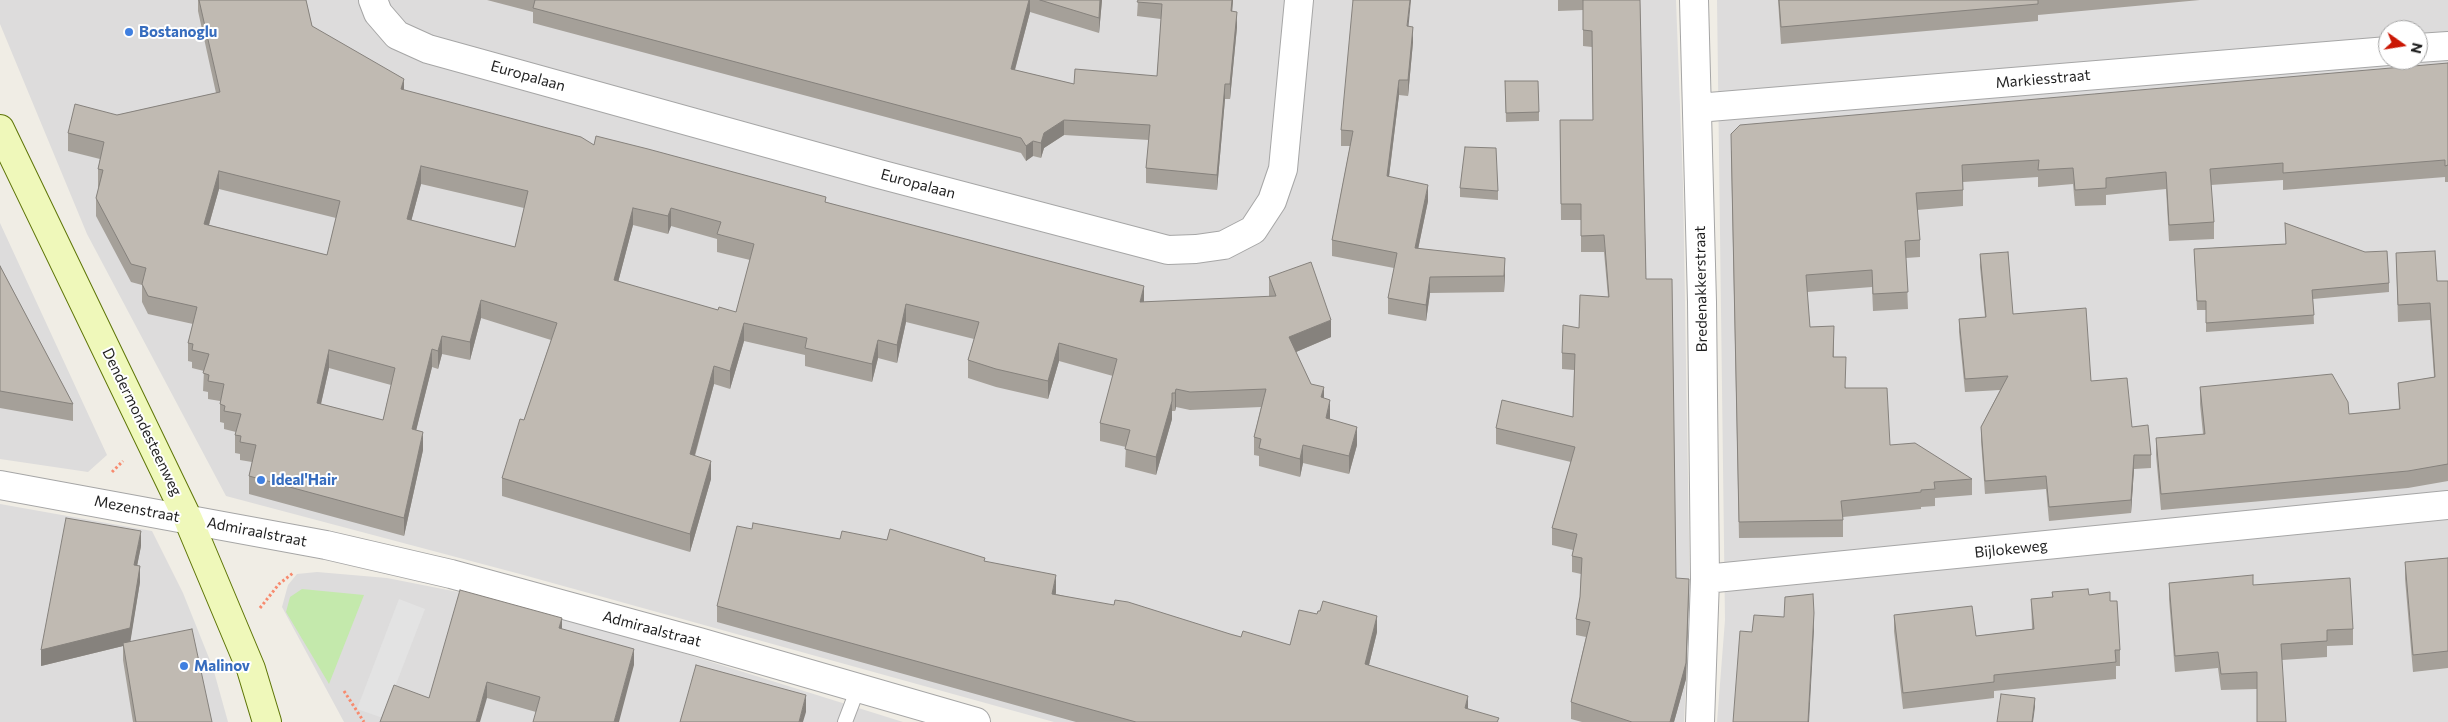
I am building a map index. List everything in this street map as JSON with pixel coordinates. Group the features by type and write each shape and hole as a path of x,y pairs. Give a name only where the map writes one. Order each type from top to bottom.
{"main road":[{"name":"Dendermondesteenweg","path":"0,129 188,519 251,669 267,722"}],"street":[{"name":"Europalaan","path":"373,0 378,13 397,35 428,48 879,174 1168,250 1224,245 1253,230 1272,201 1283,169 1299,0"},
{"name":"Bredenakkerstraat","path":"1694,0 1705,579"},
{"path":"2428,47 2448,46"},
{"name":"Markiesstraat","path":"1697,108 2378,52"},
{"name":"Mezenstraat","path":"0,485 188,519"},
{"name":"Bijlokeweg","path":"1705,579 2448,506"},
{"name":"Admiraalstraat","path":"188,519 326,545 451,574 976,722"},
{"path":"1701,716 1705,579"}],"lane":[{"path":"846,722 858,688"}],"path":[{"name":"Mezenstraat","path":"86,500 148,435"},
{"name":"Admiraalstraat","path":"238,636 279,584 326,545"},
{"path":"344,690 364,722"}],"shaded area":[{"path":"0,0 1676,0 1683,184 1690,597 1684,722 1054,722 520,574 226,496 87,234 0,24"},
{"path":"1717,0 2448,0 2448,722 1717,722 1725,620"},
{"path":"0,223 107,455 88,472 0,459"},
{"path":"0,504 152,531 183,593 213,668 228,722 0,722"},
{"path":"317,572 387,578 539,608 903,722 344,722 282,607 288,585 297,574"},
{"path":"399,599 425,609 383,718 357,709"}],"green space":[{"path":"302,589 364,595 329,684 286,612 290,597"}],"building":[{"path":"199,0 306,0 312,26 404,79 401,89 581,137 594,145 596,136 648,149 826,197 825,202 1144,286 1140,302 1276,296 1269,277 1311,262 1331,320 1289,337 1311,384 1324,387 1321,397 1330,400 1326,418 1357,427 1349,456 1303,445 1300,459 1259,448 1261,439 1254,437 1266,389 1190,392 1176,389 1175,393 1172,393 1172,401 1156,457 1125,449 1130,430 1100,423 1117,359 1059,343 1048,381 996,369 968,360 979,322 906,304 897,345 878,340 872,364 805,348 807,338 744,323 730,371 714,366 690,454 711,461 690,534 502,478 520,419 524,420 557,323 481,300 470,342 442,336 438,351 432,349 412,429 423,432 404,518 249,476 256,445 240,442 241,436 235,435 241,414 224,411 225,406 220,404 224,384 208,381 209,375 203,373 209,354 192,350 193,344 188,343 197,307 148,296 142,284 146,268 131,264 96,198 103,170 98,169 104,142 68,133 75,104 117,115 220,92","holes":["421,166 528,191 515,247 407,219","219,171 340,201 327,255 204,224","633,208 668,216 671,208 721,222 717,234 754,244 736,312 719,307 718,310 614,280","329,350 395,368 383,420 317,403"]},
{"path":"535,0 1029,0 1011,69 1074,84 1075,69 1157,76 1162,4 1137,2 1138,0 1232,0 1231,11 1237,12 1230,84 1225,84 1217,175 1146,168 1150,125 1064,120 1044,133 1041,143 1033,141 1026,146 1021,138 533,8"},
{"path":"1040,0 1100,0 1099,18"},
{"path":"1353,0 1410,0 1407,26 1413,27 1408,80 1399,80 1387,176 1428,185 1415,248 1505,258 1504,276 1430,277 1426,305 1388,298 1397,253 1332,240 1353,131 1341,130"},
{"path":"1583,0 1640,0 1646,279 1672,279 1676,578 1689,579 1686,663 1670,722 1632,722 1571,702 1590,622 1576,619 1580,597 1582,558 1572,556 1577,534 1552,528 1575,447 1496,428 1502,400 1573,417 1575,354 1562,353 1563,325 1579,328 1580,295 1609,297 1604,235 1581,236 1581,204 1561,204 1560,120 1593,120 1592,31 1583,30"},
{"path":"1779,0 2038,0 2038,4 1781,27"},
{"path":"2448,63 2448,165 2445,166 2445,160 2283,173 2283,163 2210,169 2214,222 2169,225 2166,172 2106,178 2106,188 2075,190 2073,168 2038,170 2039,160 1962,165 1963,190 1916,193 1920,240 1905,241 1908,292 1873,294 1872,270 1806,275 1810,327 1834,326 1833,357 1846,357 1845,388 1887,388 1890,445 1915,443 1972,479 1934,482 1935,489 1921,490 1921,492 1841,501 1843,520 1739,522 1731,134 1740,125 2378,69 2428,70 2428,65"},
{"path":"1505,81 1538,81 1539,112 1506,113"},
{"path":"1465,147 1496,148 1498,191 1460,188"},
{"path":"2285,223 2365,252 2387,251 2389,283 2312,290 2314,315 2206,323 2206,301 2197,301 2194,249 2286,244"},
{"path":"2435,251 2437,281 2448,281 2448,464 2408,471 2161,494 2156,438 2205,434 2200,387 2332,374 2348,402 2349,414 2400,409 2398,383 2435,377 2430,303 2398,305 2396,253"},
{"path":"2008,252 2013,314 2086,308 2091,381 2127,378 2132,427 2148,425 2151,455 2134,455 2131,500 2049,507 2046,476 1985,481 1981,427 2008,376 1965,379 1959,319 1986,317 1980,254"},
{"path":"0,266 73,404 0,391"},
{"path":"66,518 141,531 134,565 140,566 130,628 41,650"},
{"path":"753,523 840,539 842,531 887,540 890,529 985,558 984,561 1056,575 1052,594 1114,605 1115,600 1128,602 1241,637 1243,631 1290,645 1299,610 1317,614 1323,601 1377,616 1365,664 1468,696 1465,708 1499,718 1497,722 1136,722 717,606 737,526 752,529"},
{"path":"2448,558 2448,651 2413,655 2405,562"},
{"path":"2253,575 2253,585 2350,578 2353,629 2327,630 2327,641 2281,644 2286,722 2257,722 2257,672 2221,674 2218,652 2175,656 2169,583"},
{"path":"2088,589 2089,595 2110,592 2110,601 2117,601 2120,650 2115,650 2116,662 1994,675 1994,682 1903,693 1894,615 1972,606 1976,636 2034,629 2031,599 2053,597 2052,592"},
{"path":"460,590 562,618 559,628 634,649 614,722 533,722 540,697 487,682 476,722 380,722 394,685 429,698"},
{"path":"1813,594 1814,613 1808,722 1733,722 1740,631 1752,632 1754,615 1784,617 1785,597"},
{"path":"192,629 212,722 136,722 123,643"},
{"path":"696,665 806,695 799,722 680,722"},
{"path":"2001,694 2035,698 2032,722 1997,722"}],"place":[{"name":"Bostanoglu","path":"129,32"},
{"name":"Ideal'Hair","path":"261,480"},
{"name":"Malinov","path":"184,666"}]}
